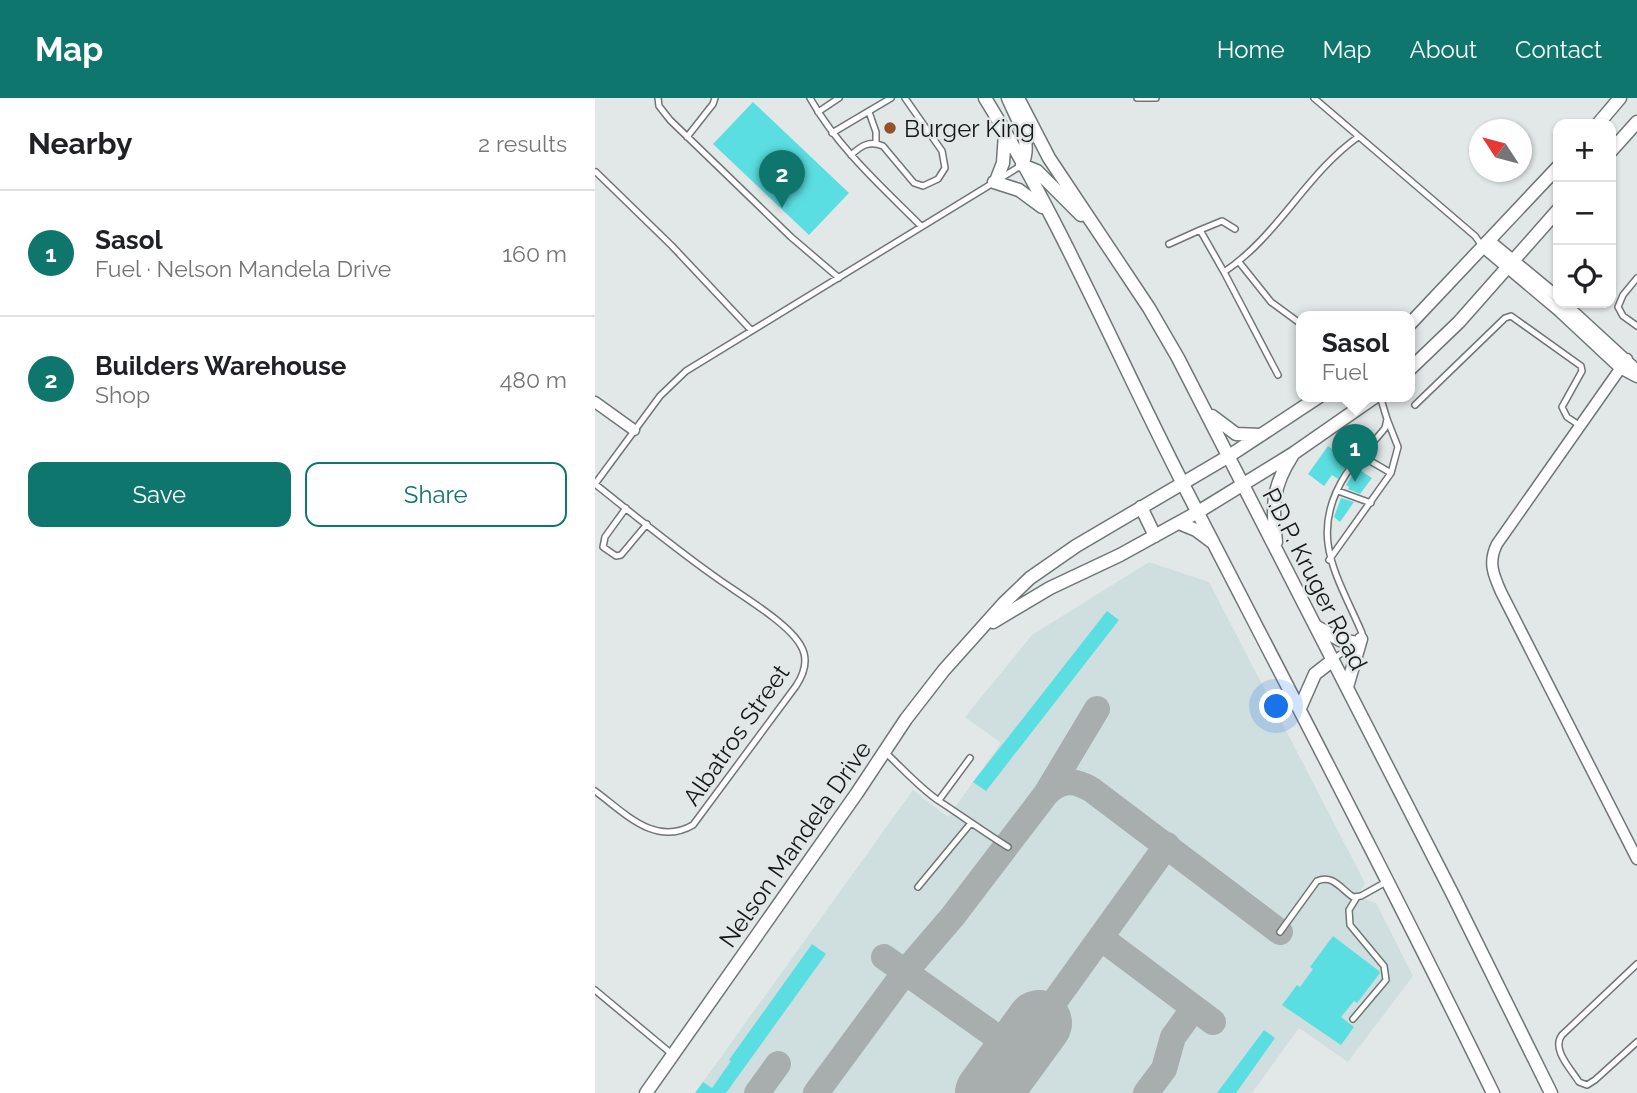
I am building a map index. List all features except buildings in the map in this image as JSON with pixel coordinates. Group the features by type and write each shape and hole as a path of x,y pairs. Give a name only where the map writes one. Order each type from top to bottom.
{"street":[{"path":"985,98 1048,212 1183,484 1300,708 1493,1093"},
{"path":"1008,98 1026,139 1027,150 1022,165"},
{"name":"P.D.P. Kruger Road","path":"1018,98 1049,158 1149,308 1206,411 1551,1093"},
{"path":"1602,119 1620,98"},
{"path":"1616,145 1637,122"},
{"path":"1005,133 1003,163 995,181 1019,190 1048,212"},
{"path":"1022,165 1037,171 1078,213 1091,222"},
{"path":"1415,319 1553,172"},
{"path":"1415,364 1459,322 1553,216"},
{"path":"1487,244 1553,293"},
{"path":"1512,264 1559,311 1624,364 1637,370"},
{"path":"1569,308 1637,377"},
{"path":"1624,364 1497,544 1491,565 1501,592 1637,859"},
{"path":"595,402 634,430"},
{"name":"Nelson Mandela Drive","path":"646,1093 937,678 1004,603 1046,566 1229,456 1311,402"},
{"name":"Nelson Mandela Drive","path":"986,626 1050,588 1198,512 1241,483 1294,453 1369,402"},
{"path":"1206,411 1236,434 1262,434"},
{"path":"1277,550 1274,496 1282,472 1294,453"},
{"path":"1141,507 1155,536"},
{"path":"1179,523 1196,530 1215,544"},
{"path":"1316,627 1340,640 1359,641 1347,687"},
{"path":"1300,708 1315,674 1333,660"}],"lane":[{"path":"658,98 659,106 687,137 791,237 839,278"},
{"path":"687,137 715,98"},
{"path":"810,98 832,133 921,226"},
{"path":"818,112 839,98"},
{"path":"832,133 891,98"},
{"path":"852,155 863,145 876,143 883,146 903,172 918,185 932,182 943,172 945,159 942,151 905,98"},
{"path":"1137,98 1156,98"},
{"path":"1314,98 1487,244"},
{"path":"869,112 876,132 876,143"},
{"path":"1224,272 1239,262 1284,215 1331,159 1358,137"},
{"path":"595,484 672,383 711,354 1022,165"},
{"path":"596,172 672,246 751,330"},
{"path":"1169,244 1222,221 1235,229"},
{"path":"1200,230 1278,375"},
{"path":"1239,262 1271,302 1296,320"},
{"path":"1637,278 1623,295 1618,307 1623,316 1637,326"},
{"path":"1415,405 1505,318 1511,316 1581,366 1582,370 1562,407 1562,412 1579,425"},
{"path":"1329,559 1391,473 1398,447 1380,402"},
{"path":"1333,660 1359,641 1362,633 1329,559 1327,517 1346,474 1380,435 1387,418"},
{"path":"1360,455 1391,473"},
{"name":"Albatros Street","path":"595,484 788,631 801,644 804,652 804,668 796,686 694,825 681,832 657,832 632,819 595,791"},
{"path":"1338,491 1371,503"},
{"path":"626,508 605,537 603,547 616,556 621,555 647,524"},
{"path":"885,751 939,800 1008,847"},
{"path":"939,800 970,758"},
{"path":"918,887 971,823"},
{"path":"1280,932 1310,887 1317,881 1324,878 1332,880 1353,897 1357,897"},
{"path":"1353,1019 1386,980 1384,966 1350,925 1349,910 1357,897 1388,881"},
{"path":"1637,964 1557,1040 1557,1048 1579,1083 1587,1085 1637,1042"},
{"path":"595,990 674,1055"}],"shaded area":[{"path":"1149,562 1209,582 1365,883 1360,892 1363,899 1376,903 1413,976 1348,1062 1299,1028 1252,1093 695,1093 913,790 948,817 1001,743 965,717 1032,635"}],"taxiway":[{"path":"1046,794 1097,709"},
{"path":"816,1093 905,972 953,916 1046,794 1062,783 1073,782 1092,790 1280,932"},
{"path":"1039,1023 1167,845"},
{"path":"1101,938 1213,1022"},
{"path":"884,957 1018,1052"},
{"path":"1146,1093 1164,1069 1173,1037 1194,1008"},
{"path":"757,1093 778,1064"}],"runway":[{"path":"988,1093 1039,1023"}],"place":[{"name":"Burger King","path":"890,128"},
{"name":"Builders Warehouse","path":"782,208"},
{"name":"Sasol","path":"1355,482"}]}
